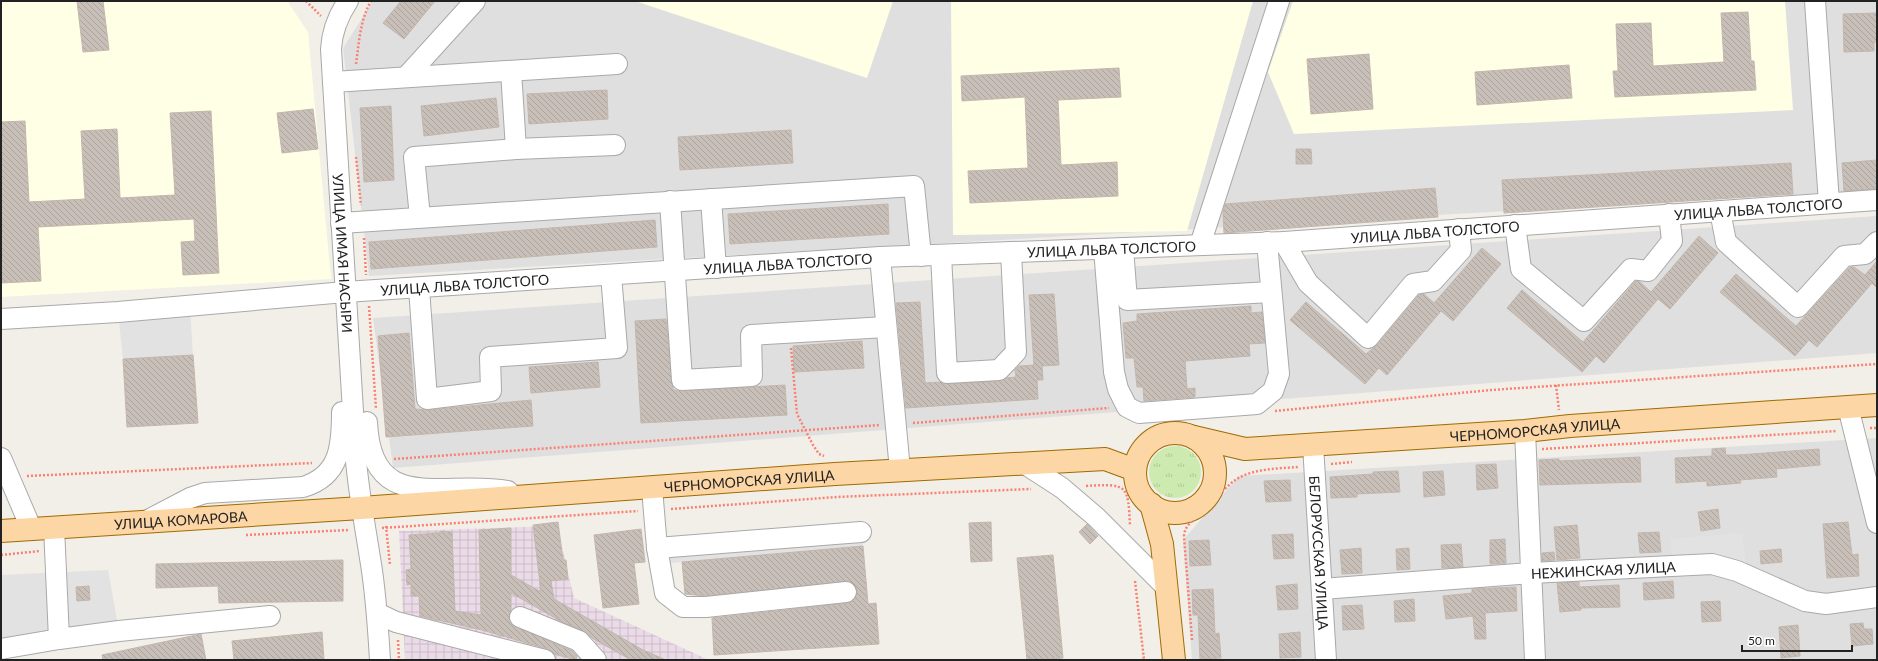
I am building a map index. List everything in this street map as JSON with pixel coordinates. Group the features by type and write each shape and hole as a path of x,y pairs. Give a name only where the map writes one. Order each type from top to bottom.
{"main road":[{"name":"ЧЕРНОМОРСКАЯ УЛИЦА","path":"1194,437 1245,449 1314,455 1525,441 1570,426 1877,405"},
{"path":"1105,459 1168,433 1181,433 1194,437 1204,445 1211,455 1215,467 1215,480 1211,491 1204,500 1194,508 1183,512 1161,510 1151,504 1142,495 1137,483 1135,470 1138,457 1146,446 1156,438"},
{"path":"1215,480 1245,449"},
{"name":"ЧЕРНОМОРСКАЯ УЛИЦА","path":"361,508 900,470 1105,459 1135,470"},
{"path":"1151,504 1162,544 1174,660"},
{"name":"УЛИЦА КОМАРОВА","path":"3,530 361,508"},
{"path":"1162,544 1183,512"}],"street":[{"name":"УЛИЦА ИМАЯ НАСЫРИ","path":"348,1 340,14 331,42 345,292 361,508 370,559 377,613 380,660"},
{"path":"407,76 475,1"},
{"path":"1200,245 1279,1"},
{"path":"1815,1 1829,203"},
{"path":"333,82 407,76 617,64"},
{"path":"511,71 516,149"},
{"path":"420,217 414,157 516,149 615,145"},
{"path":"341,223 914,186 921,256"},
{"path":"711,199 716,268"},
{"name":"УЛИЦА ЛЬВА ТОЛСТОГО","path":"1,319 118,312 345,292 880,257 1276,242 1877,200"},
{"path":"670,202 682,380 752,376 751,335 886,327"},
{"path":"1720,211 1726,242 1798,307 1844,256 1865,254 1877,242"},
{"path":"1515,225 1521,269 1584,321 1631,269 1648,271 1653,265 1672,241 1669,214"},
{"path":"1276,242 1308,283 1368,338 1414,284 1433,281 1461,250 1459,229"},
{"path":"1113,248 1114,372 1118,389 1127,407 1139,412 1257,404 1273,391 1279,374 1272,292 1276,242"},
{"path":"1113,248 1127,300 1272,292"},
{"path":"940,255 947,373 999,370 1016,352 1011,252"},
{"path":"880,257 900,470"},
{"path":"419,288 427,399 491,391 490,357 617,348 611,275"},
{"path":"347,317 360,348 368,445 375,465 383,474 396,483 411,489 466,488 501,490 532,495"},
{"path":"148,520 190,498 205,493 303,487 312,485 332,467 336,462 340,449 342,428 341,350 347,317"},
{"path":"1848,407 1877,523"},
{"path":"1525,441 1535,660"},
{"name":"БЕЛОРУССКАЯ УЛИЦА","path":"1314,455 1326,660"},
{"path":"1,458 31,528"},
{"path":"1025,464 1062,488 1101,522 1167,588"},
{"path":"652,488 657,548 665,594 683,607 706,608 846,592"},
{"path":"54,527 59,639"},
{"path":"657,548 861,532"},
{"name":"НЕЖИНСКАЯ УЛИЦА","path":"1322,589 1532,574 1712,564 1737,571 1805,601 1826,604 1877,597"},
{"path":"377,613 396,622 545,660"},
{"path":"1,649 118,631 270,616"},
{"path":"520,617 579,642 596,660"}],"path":[{"path":"803,332 802,341 794,343 790,347 795,406 805,430 819,454 830,458"},
{"path":"1257,404 1275,411 1491,390 1877,364"},
{"path":"1556,385 1560,414"},
{"path":"387,459 1127,407"},
{"path":"1525,441 1877,428"},
{"path":"1192,645 1184,536 1187,526 1215,502 1227,486 1245,474 1314,455 1357,462"},
{"path":"10,477 316,463"},
{"path":"377,528 837,497 1062,488"},
{"path":"242,535 353,530"},
{"path":"1,555 55,548"}],"shaded area":[{"path":"1,1 287,1 308,32 331,279 1,297"},
{"path":"373,1 1877,1 1877,190 369,276 343,48"},
{"path":"635,1 893,1 867,78"},
{"path":"951,1 1253,1 1187,231 953,235"},
{"path":"1293,1 1785,1 1793,110 1294,134 1268,72"},
{"path":"1877,216 1877,353 393,468 373,318"},
{"path":"190,306 193,355 123,359 118,312"},
{"path":"1877,438 1877,660 1192,660 1183,540 1239,476"},
{"path":"861,525 863,546 660,564 656,541"},
{"path":"557,526 574,598 709,660 405,660 399,531"},
{"path":"1742,533 1747,571 1672,560 1671,539"},
{"path":"108,570 119,631 1,650 1,575"}],"green space":[{"path":"1175,446 1185,448 1193,454 1199,462 1201,472 1199,482 1193,490 1185,496 1175,498 1165,496 1157,490 1151,482 1149,472 1151,462 1157,454 1165,448"}],"building":[{"path":"77,1 103,1 109,50 83,52"},
{"path":"401,1 435,1 404,39 383,23"},
{"path":"1748,12 1751,61 1754,61 1756,90 1615,97 1613,71 1618,71 1616,24 1651,23 1653,66 1724,62 1721,13"},
{"path":"1877,13 1877,42 1874,42 1874,51 1844,52 1843,14"},
{"path":"1369,54 1373,109 1311,114 1307,59"},
{"path":"1569,65 1572,98 1477,105 1475,72"},
{"path":"1119,68 1121,97 1058,100 1061,165 1117,162 1118,196 970,203 968,171 1028,168 1025,97 962,101 961,76"},
{"path":"607,90 608,119 529,124 527,94"},
{"path":"496,98 499,127 424,136 421,106"},
{"path":"391,106 394,180 364,182 360,108"},
{"path":"313,109 318,149 282,153 277,113"},
{"path":"211,111 219,273 183,275 181,242 195,241 194,219 38,227 41,281 1,283 1,122 25,121 29,202 85,199 81,131 117,129 120,198 175,195 170,113"},
{"path":"791,130 793,163 680,170 678,137"},
{"path":"1296,149 1311,149 1312,164 1296,164"},
{"path":"1877,160 1877,189 1844,191 1842,163"},
{"path":"1791,163 1793,194 1504,213 1502,180"},
{"path":"1435,188 1438,217 1224,233 1223,213 1225,204"},
{"path":"888,204 889,234 730,244 728,214"},
{"path":"655,220 657,247 371,269 369,242"},
{"path":"1699,236 1718,253 1670,309 1658,299 1604,363 1596,356 1582,372 1507,308 1522,290 1583,342 1636,281 1640,282 1651,292"},
{"path":"1482,248 1501,264 1453,321 1441,311 1387,375 1379,368 1365,384 1290,320 1306,302 1366,354 1377,345 1419,295 1424,294 1434,303"},
{"path":"1877,261 1877,288 1872,283 1817,347 1809,340 1795,356 1720,292 1736,274 1796,326 1850,267 1854,267 1865,275"},
{"path":"1054,294 1059,365 1042,366 1043,380 1037,380 1038,399 906,408 896,303 920,302 925,383 941,382 948,384 1000,381 1007,378 1016,377 1015,370 1019,366 1034,365 1029,295"},
{"path":"1251,306 1251,313 1262,312 1265,343 1249,344 1250,356 1185,361 1187,389 1195,388 1195,397 1144,401 1143,387 1137,387 1134,358 1126,358 1123,323 1137,321 1137,314"},
{"path":"666,319 673,390 683,391 785,385 787,415 641,423 635,321"},
{"path":"409,333 415,409 428,410 531,400 533,426 386,437 378,336"},
{"path":"862,341 864,368 794,372 793,346"},
{"path":"193,355 198,423 127,427 123,359"},
{"path":"598,362 600,387 531,393 529,367"},
{"path":"1725,448 1726,455 1819,449 1820,465 1776,469 1777,477 1740,480 1741,483 1707,486 1707,481 1676,483 1675,458 1712,456 1712,449"},
{"path":"1640,457 1641,482 1540,485 1539,460 1559,459 1559,461"},
{"path":"1496,464 1498,488 1477,490 1476,465"},
{"path":"1398,471 1400,492 1357,494 1357,497 1331,498 1330,477 1373,474 1373,472"},
{"path":"1443,471 1445,495 1424,497 1423,472"},
{"path":"1290,480 1291,501 1266,502 1264,481"},
{"path":"1718,509 1720,528 1701,531 1698,512"},
{"path":"558,522 563,560 566,560 568,579 551,581 554,599 643,650 666,660 631,660 592,638 584,631 564,623 511,593 511,611 509,618 511,624 572,651 577,656 576,660 554,654 548,649 482,630 420,616 419,596 411,596 411,584 407,585 406,570 411,569 409,535 440,533 440,531 452,532 455,611 481,615 479,530 511,528 511,575 541,592 533,525"},
{"path":"991,522 992,561 971,562 969,523"},
{"path":"1848,522 1852,555 1858,554 1859,576 1827,578 1823,524"},
{"path":"1087,524 1098,536 1090,544 1079,532"},
{"path":"1577,525 1580,558 1557,560 1554,527"},
{"path":"641,529 645,562 634,563 639,604 603,608 594,535"},
{"path":"1659,532 1661,552 1640,553 1638,533"},
{"path":"1293,534 1294,558 1274,559 1272,535"},
{"path":"1505,539 1506,563 1490,564 1490,540"},
{"path":"1209,540 1211,565 1190,566 1189,541"},
{"path":"1461,544 1463,567 1442,568 1441,545"},
{"path":"863,546 868,604 876,603 879,644 714,655 712,618 848,603 853,601 857,591 855,586 850,581 705,596 685,594 682,562"},
{"path":"1361,548 1362,573 1342,574 1340,550"},
{"path":"1409,548 1410,569 1397,570 1396,549"},
{"path":"1781,549 1782,562 1761,564 1760,551"},
{"path":"1554,552 1555,560 1542,561 1542,553"},
{"path":"1053,555 1063,658 1027,660 1017,558"},
{"path":"343,560 343,601 219,603 218,586 156,588 156,564"},
{"path":"1673,581 1674,598 1644,600 1643,583"},
{"path":"1579,582 1579,587 1619,585 1620,607 1581,608 1581,610 1560,612 1557,583"},
{"path":"1297,584 1298,609 1278,610 1276,586"},
{"path":"89,586 90,600 77,601 76,587"},
{"path":"1516,587 1517,611 1485,613 1486,639 1475,639 1473,616 1446,619 1443,596 1472,593 1472,589"},
{"path":"1213,589 1215,634 1219,633 1221,658 1200,659 1198,615 1193,615 1192,590"},
{"path":"1414,599 1415,621 1395,622 1394,601"},
{"path":"1720,601 1721,621 1702,622 1701,602"},
{"path":"1362,605 1364,629 1343,630 1342,606"},
{"path":"1863,623 1864,629 1872,629 1873,644 1852,646 1850,624"},
{"path":"1798,625 1800,656 1781,658 1779,627"},
{"path":"322,632 324,660 234,660 232,641"},
{"path":"1300,632 1301,657 1280,658 1279,634"},
{"path":"201,634 206,660 103,660 102,655"}]}
